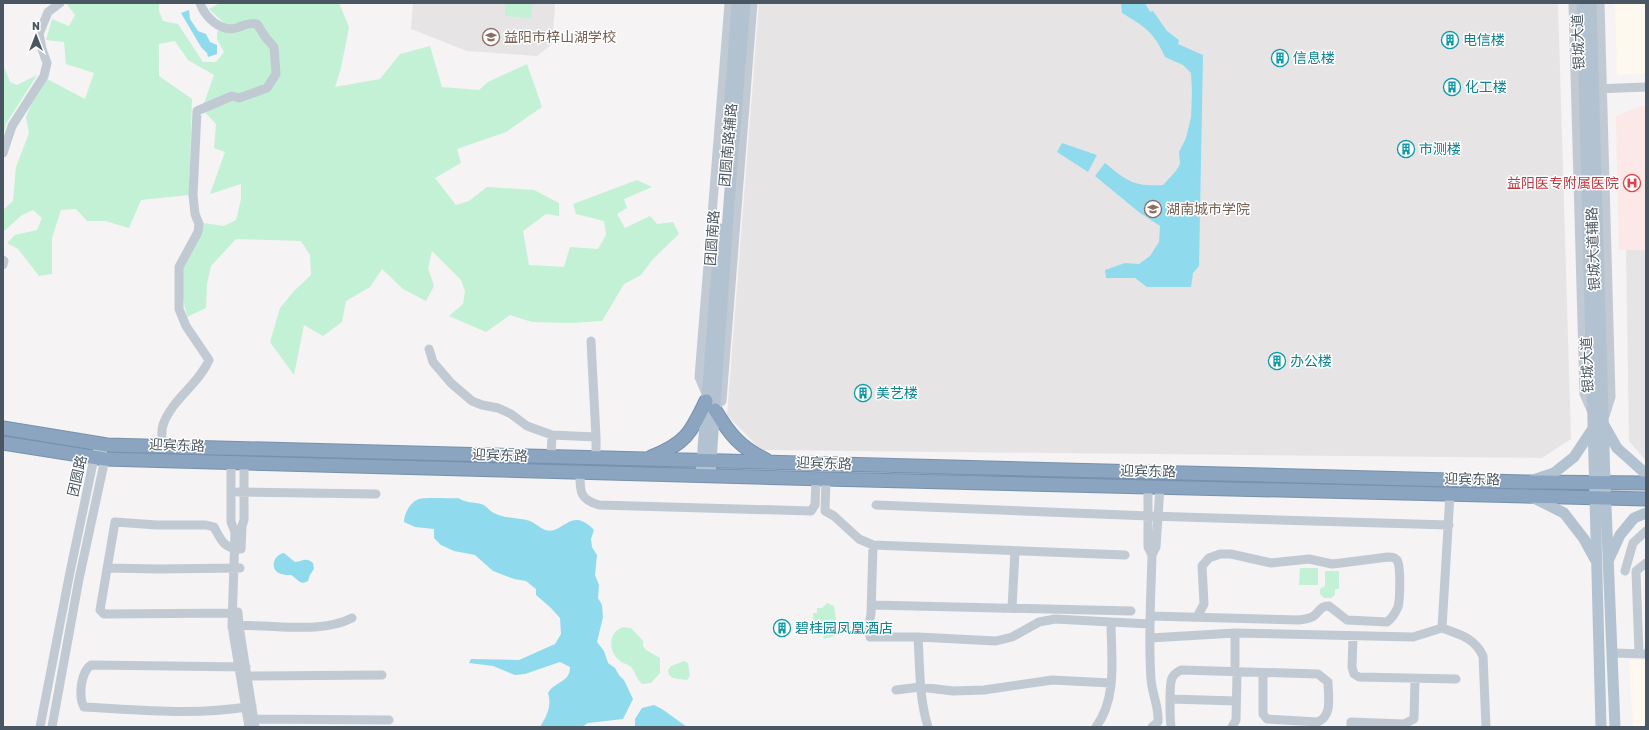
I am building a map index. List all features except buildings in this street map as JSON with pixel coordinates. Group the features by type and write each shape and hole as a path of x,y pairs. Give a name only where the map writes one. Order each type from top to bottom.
{"highway":[{"path":"645,459 666,451 684,439 711,403 735,440 751,452 772,462"},
{"name":"迎宾东路","path":"3,428 101,444 1528,482 1646,483"},
{"name":"迎宾东路","path":"3,443 99,459 580,473 1646,499"}],"main road":[{"name":"团圆南路","path":"711,403 737,3"},
{"name":"团圆南路","path":"706,475 706,460 745,3"},
{"name":"银城大道","path":"1582,3 1594,89"},
{"name":"银城大道","path":"1591,3 1594,89 1600,482 1609,566 1615,727"},
{"path":"1528,482 1554,473 1574,457 1599,423 1618,448 1646,474"},
{"path":"1530,496 1564,513 1584,539 1595,560"},
{"name":"银城大道","path":"1601,498 1595,560 1601,727"},
{"path":"1609,566 1620,535 1634,518 1646,513"}],"street":[{"path":"3,153 12,126 44,76 48,63 42,49 39,34 48,12 60,3"},
{"path":"162,446 162,426 174,404 205,369 209,360 186,326 179,309 179,267 198,232 199,224 195,214 192,195 197,111 232,96 239,98 267,88 276,74 274,47 257,24 249,22 236,28 227,29 216,25 202,8 200,3"},
{"name":"团圆南路辅路","path":"728,3 699,377 711,403 722,401 753,3"},
{"name":"银城大道辅路","path":"1573,3 1584,394 1599,423"},
{"path":"1600,3 1594,89 1646,87"},
{"path":"3,260 3,265"},
{"path":"591,340 596,458"},
{"path":"429,348 433,362 451,383 472,401 482,405 498,408 511,414 527,426 552,436 596,437"},
{"path":"551,457 552,436"},
{"name":"团圆路","path":"52,727 79,579 101,444"},
{"name":"团圆路","path":"40,727 70,572 99,459"},
{"path":"231,463 230,494 236,505 239,529"},
{"path":"244,463 243,494 239,529 235,626 252,724 389,720"},
{"path":"580,473 580,491 587,501 599,505 788,511 811,511 815,505 821,479"},
{"path":"821,479 825,511 834,516 859,539 874,545 1125,555"},
{"path":"1153,516 1147,510 1154,487"},
{"path":"230,494 376,494"},
{"path":"1442,628 1450,494"},
{"path":"876,505 1153,516 1449,525"},
{"path":"1152,727 1158,722 1159,710 1151,680 1150,620 1152,555 1148,547 1153,516"},
{"path":"235,613 104,614 100,610 115,522 157,525 206,525 214,527 222,542 238,549"},
{"path":"1625,571 1633,543 1646,531"},
{"path":"874,545 872,605 869,624 870,637 918,637 996,641 1012,637 1039,622 1055,619 1112,622 1197,617 1299,620 1315,615 1318,610 1324,606 1329,606 1347,620 1387,622 1392,618 1398,605 1400,567 1398,561 1394,558 1388,557 1332,564 1309,559 1271,563 1231,554 1220,554 1209,558 1202,566 1204,604 1197,617"},
{"path":"1012,608 1015,550"},
{"path":"1609,566 1625,571 1636,571 1646,563"},
{"path":"107,568 237,568"},
{"path":"1612,653 1643,654 1636,571"},
{"path":"872,605 1131,611"},
{"path":"235,626 290,628 341,624 352,618"},
{"path":"1096,727 1102,719 1112,683 1112,622"},
{"path":"1150,638 1235,633 1414,637 1442,628 1469,639 1478,646 1483,656 1486,727"},
{"path":"1232,727 1236,720 1235,633"},
{"path":"1353,636 1352,667 1354,674 1359,677 1456,679"},
{"path":"918,637 920,687 923,712 928,727"},
{"path":"249,706 212,712 172,712 84,706 82,702 82,688 87,668 91,665 382,675"},
{"path":"1171,727 1171,680 1175,674 1181,670 1236,668 1263,673 1318,674 1324,677 1328,682 1328,712 1323,719 1318,722 1267,719 1263,714 1263,673"},
{"path":"1351,727 1351,722 1404,724 1414,719 1415,679"},
{"path":"896,690 920,687 953,691 984,690 1052,680 1112,683"},
{"path":"1171,699 1236,701"}],"shaded area":[{"name":"益阳市梓山湖学校","path":"413,3 554,3 552,44 537,56 467,51 411,29"},
{"name":"湖南城市学院","path":"759,3 1558,3 1571,439 1542,458 761,450 727,415"},
{"path":"1615,3 1646,3 1646,73 1617,75"},
{"name":"益阳医专附属医院","path":"1640,106 1646,106 1646,250 1619,250 1616,116"},
{"path":"1626,250 1646,250 1646,461 1629,441"},
{"path":"1629,660 1646,660 1646,727 1633,727"}],"green space":[{"path":"66,3 159,3 159,11 163,21 178,24 203,62 216,62 224,52 217,39 217,32 226,25 209,9 220,3 339,3 349,27 341,68 335,87 380,79 400,54 430,46 442,87 479,90 488,82 527,64 542,107 506,132 457,149 461,163 435,178 456,205 469,201 487,187 534,190 559,203 559,216 546,214 523,231 529,265 564,267 570,247 598,249 606,235 604,221 576,214 573,204 637,180 652,187 624,199 627,208 617,214 625,228 650,216 657,224 673,222 679,234 653,259 641,275 624,284 602,321 570,323 532,322 510,315 486,332 449,316 463,304 465,291 461,280 432,251 428,268 434,286 426,301 403,289 382,269 370,287 346,301 342,322 323,336 304,325 294,375 270,342 280,308 294,291 311,275 310,255 301,241 236,239 211,266 207,284 206,308 187,317 179,280 186,257 196,241 203,223 224,226 236,220 241,199 241,184 210,194 225,152 214,148 216,124 202,109 214,75 188,60 175,41 159,44 159,76 192,99 189,195 141,200 129,228 105,221 87,221 76,209 61,210 52,238 52,274 39,276 18,249 7,243 15,235 37,230 42,218 33,210 22,215 3,232 3,210 13,201 16,167 29,133 26,117 34,98 47,79 85,99 94,73 66,64 64,42 46,40 52,19 69,26 75,15"},
{"path":"505,3 532,3 532,18 505,16"},
{"path":"3,64 10,82 17,85 37,75 6,124 3,138"},
{"path":"1300,568 1318,568 1318,585 1299,585"},
{"path":"1325,571 1339,571 1339,589 1335,589 1335,595 1331,598 1324,598 1320,594 1320,589 1325,586"},
{"path":"827,603 834,606 837,626 835,636 824,639 823,635 814,635 813,613 817,613 817,608 822,608"},
{"path":"623,627 631,628 643,641 643,646 646,650 660,658 660,673 651,683 642,684 632,668 619,660 613,652 611,647 612,637 618,629"},
{"path":"684,661 688,663 690,676 687,680 673,678 669,675 668,670 671,666"}],"water":[{"path":"1121,3 1145,3 1150,12 1153,11 1167,31 1179,40 1178,44 1203,55 1199,266 1193,273 1191,287 1147,287 1135,278 1106,278 1105,270 1125,263 1139,264 1150,256 1159,242 1160,226 1140,213 1095,176 1105,163 1131,182 1145,185 1163,185 1176,171 1180,164 1179,152 1186,138 1191,117 1191,73 1183,65 1165,57 1153,36 1137,22 1122,13"},
{"path":"189,10 190,19 198,31 206,34 210,42 217,45 217,54 208,57 207,53 201,47 181,13"},
{"path":"1062,143 1097,155 1088,172 1057,152"},
{"path":"458,498 467,502 483,505 498,515 530,521 545,530 551,531 567,523 579,520 586,523 594,530 591,539 592,547 597,555 595,575 599,585 598,598 602,605 603,617 597,642 604,651 608,663 615,668 624,680 633,699 623,719 588,723 582,727 540,727 545,719 549,707 548,693 554,686 568,676 570,667 560,662 525,674 515,675 493,666 469,663 471,659 519,660 555,644 561,634 560,618 536,595 536,589 526,581 514,579 493,571 475,555 454,551 441,545 434,538 434,529 415,527 404,522 408,509 419,499"},
{"path":"284,553 295,562 306,560 313,563 314,569 308,581 303,583 291,575 285,575 277,572 274,566 275,559 280,554"},
{"path":"654,705 687,727 635,727 635,719 642,708"}],"place":[{"name":"益阳市梓山湖学校","path":"491,37"},
{"name":"电信楼","path":"1450,40"},
{"name":"信息楼","path":"1280,58"},
{"name":"化工楼","path":"1452,87"},
{"name":"市测楼","path":"1406,149"},
{"name":"益阳医专附属医院","path":"1632,183"},
{"name":"湖南城市学院","path":"1153,209"},
{"name":"办公楼","path":"1277,361"},
{"name":"美艺楼","path":"863,393"},
{"name":"碧桂园凤凰酒店","path":"782,628"}]}
